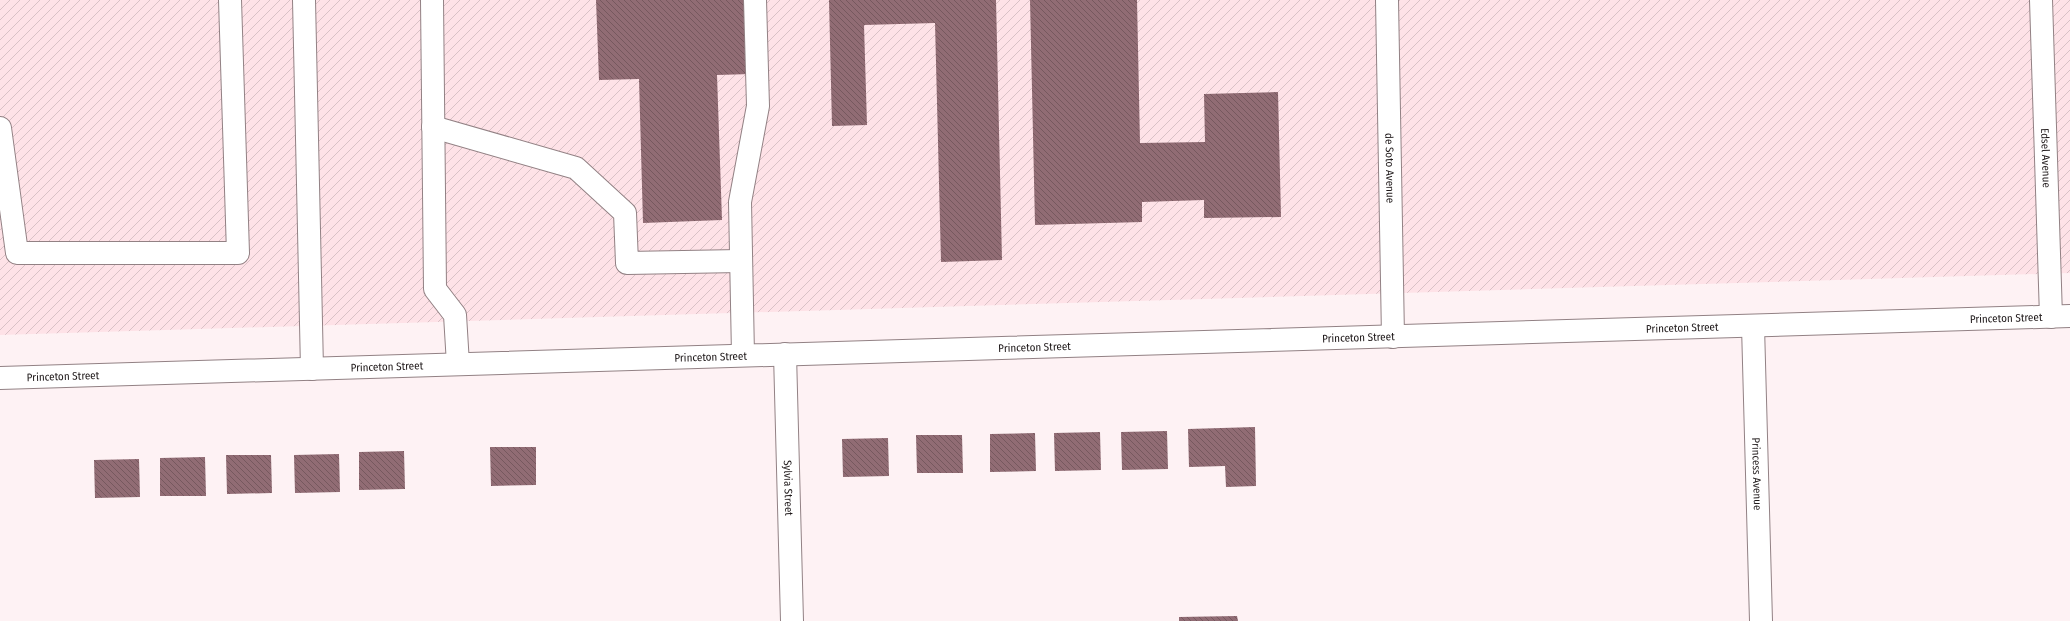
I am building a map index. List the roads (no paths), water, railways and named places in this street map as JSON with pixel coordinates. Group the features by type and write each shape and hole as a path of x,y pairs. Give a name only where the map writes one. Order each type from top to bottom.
{"street":[{"path":"0,128 17,253 238,252 230,0"},
{"path":"304,0 312,369"},
{"path":"432,0 435,289 455,315 458,364"},
{"path":"744,355 740,260 740,202 758,106 755,0"},
{"name":"de Soto Avenue","path":"1387,0 1393,337"},
{"name":"Edsel Avenue","path":"2042,0 2060,316"},
{"path":"433,127 576,168 625,213 627,263 740,260"},
{"name":"Princeton Street","path":"0,378 2060,316"},
{"name":"Princess Avenue","path":"1753,326 1761,621"},
{"name":"Sylvia Street","path":"785,354 792,621"}]}
